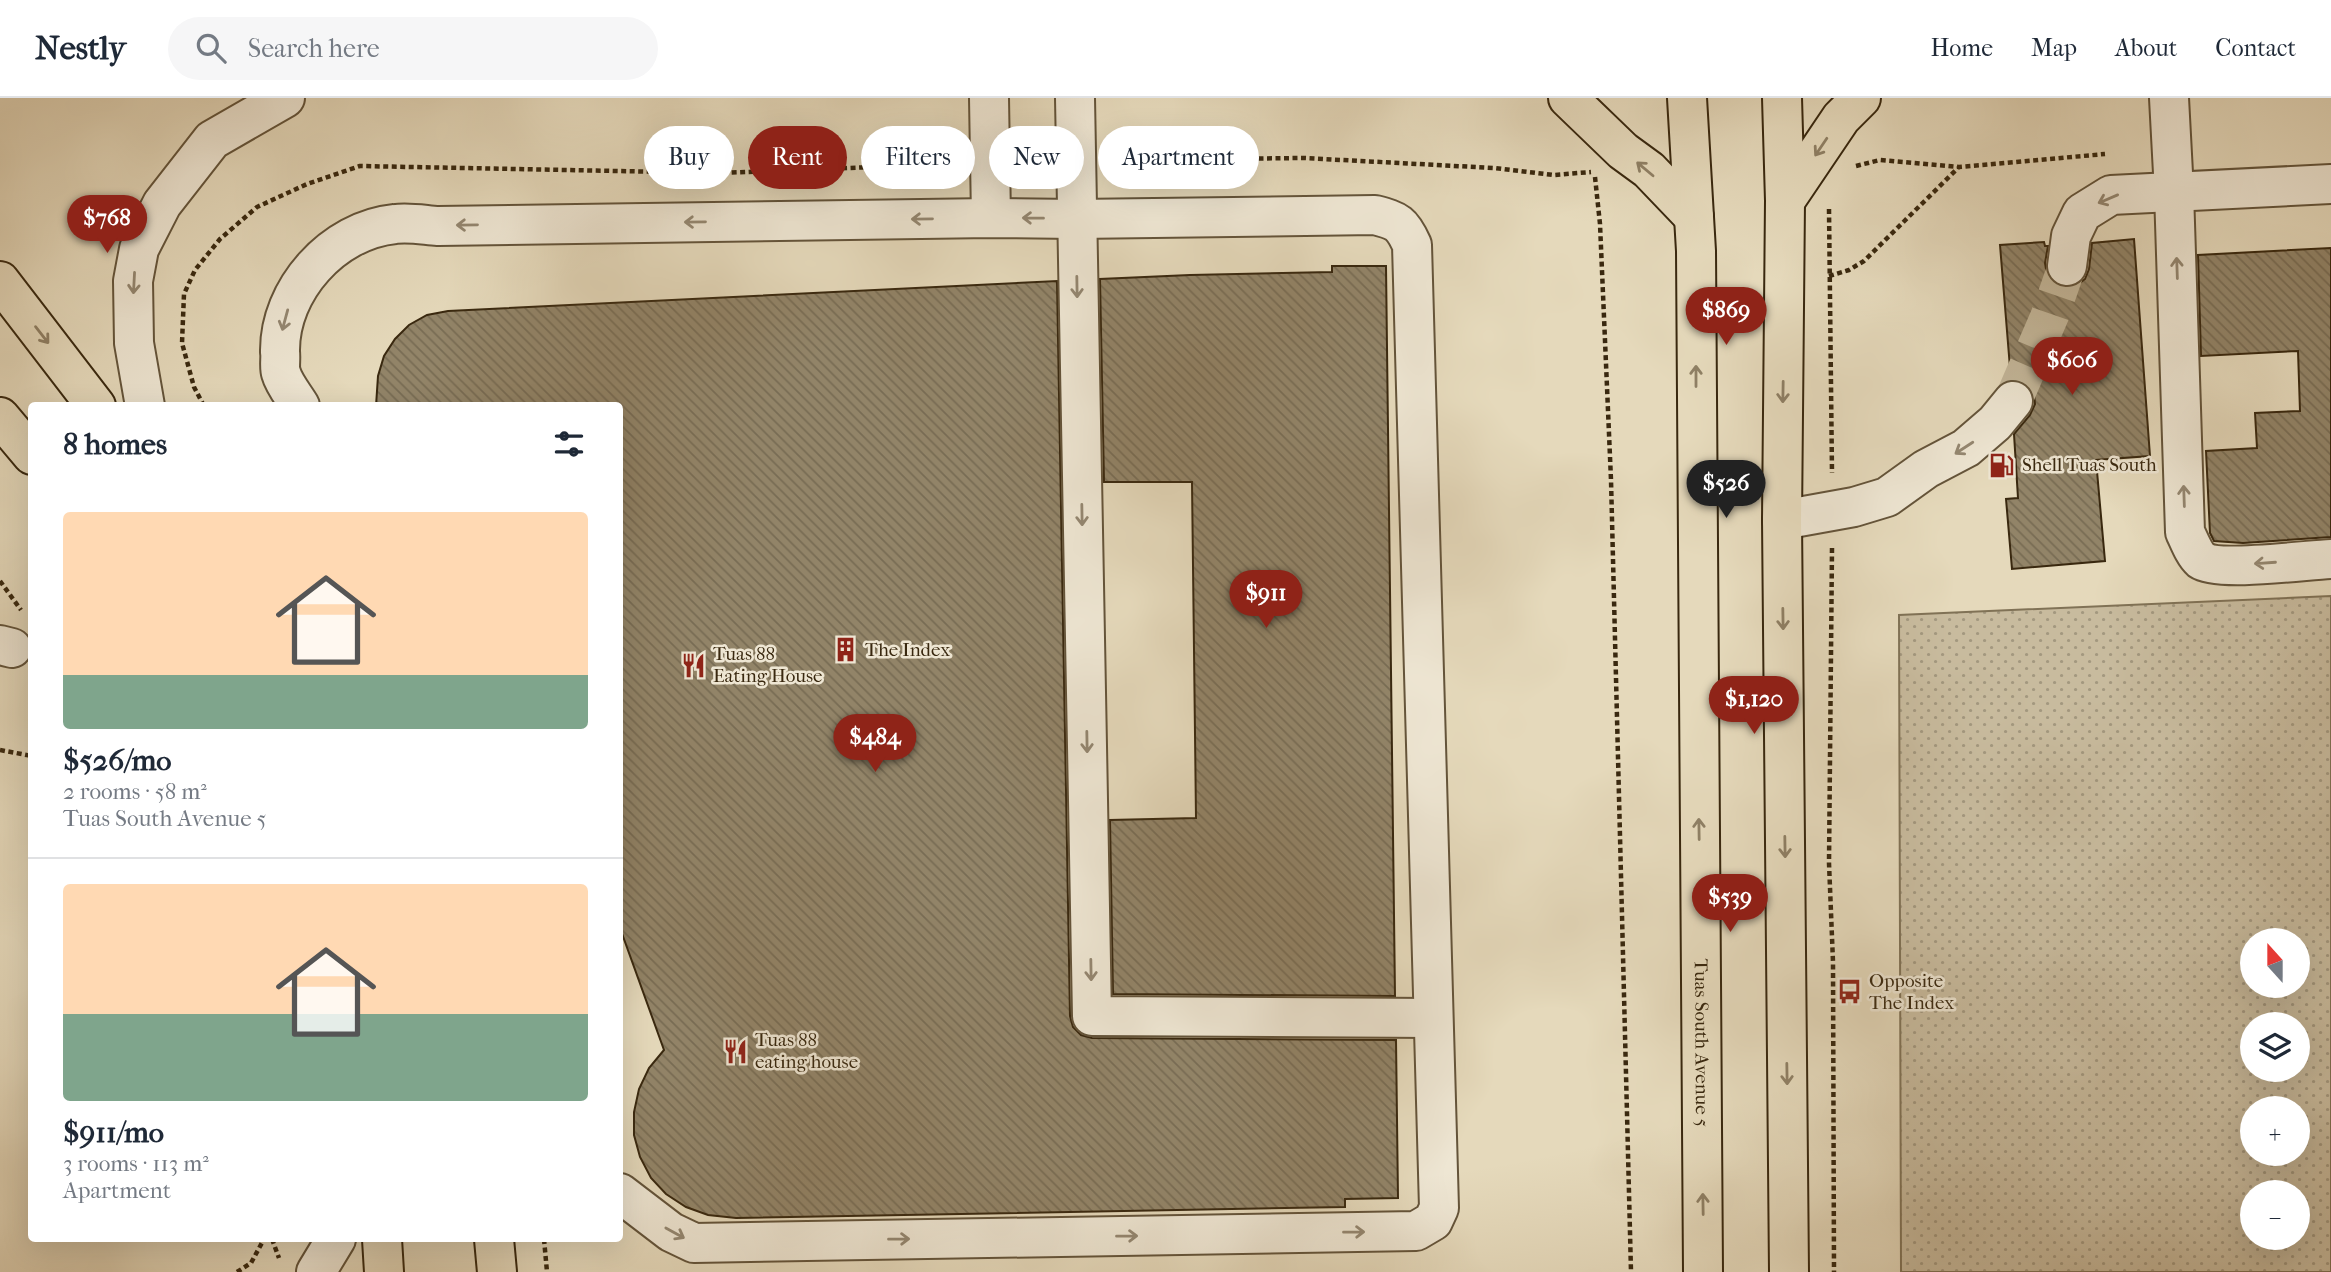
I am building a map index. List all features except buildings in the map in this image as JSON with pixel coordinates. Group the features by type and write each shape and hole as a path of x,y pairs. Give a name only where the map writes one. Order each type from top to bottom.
{"main road":[{"path":"1568,98 1623,151 1648,170 1694,217"},
{"name":"Tuas South Avenue 5","path":"1687,98 1696,251 1703,1272"},
{"path":"1782,98 1785,201 1782,520 1789,1272"},
{"path":"1785,201 1841,118 1861,98"},
{"path":"0,281 93,402"},
{"path":"0,416 28,450"},
{"path":"382,1242 384,1272"},
{"path":"494,1242 497,1272"}],"street":[{"path":"144,402 134,343 133,281 139,249 162,204 212,140 285,98"},
{"path":"989,98 990,218"},
{"path":"1076,98 1076,219 1092,1016 1433,1018"},
{"path":"2169,98 2185,531 2201,560 2224,566 2331,559"},
{"path":"2067,266 2071,236 2082,213 2111,195 2331,184"},
{"path":"298,402 281,373 280,340 289,305 305,276 335,247 366,231 396,223 438,226 1376,215 1394,220 1404,228 1412,245 1439,1208 1433,1221 1416,1231 694,1243 671,1232 623,1195"},
{"path":"1782,520 1854,507 1886,497 1926,469 1966,448 1995,423 2013,401"},
{"path":"316,1272 334,1242"}],"path":[{"path":"1849,169 1880,160 1959,167 2105,154"},
{"path":"1829,276 1849,270 1864,261 1959,167"},
{"path":"1595,172 1600,224 1611,480 1631,1272"},
{"path":"1830,202 1833,511 1829,863 1833,976 1834,1272"},
{"path":"0,581 12,636"},
{"path":"0,750 28,755"},
{"path":"237,1272 251,1263 262,1242"},
{"path":"544,1242 547,1272"}],"shaded area":[{"path":"2331,596 2331,1272 1901,1272 1899,615"}],"tunnel":[{"path":"2013,401 2050,315 2067,266"}],"place":[{"name":"Shell Tuas South","path":"2002,465"},
{"name":"The Index","path":"845,650"},
{"name":"Tuas 88 Eating House","path":"693,665"},
{"name":"Opposite The Index","path":"1849,992"},
{"name":"Tuas 88 eating house","path":"735,1051"}]}
